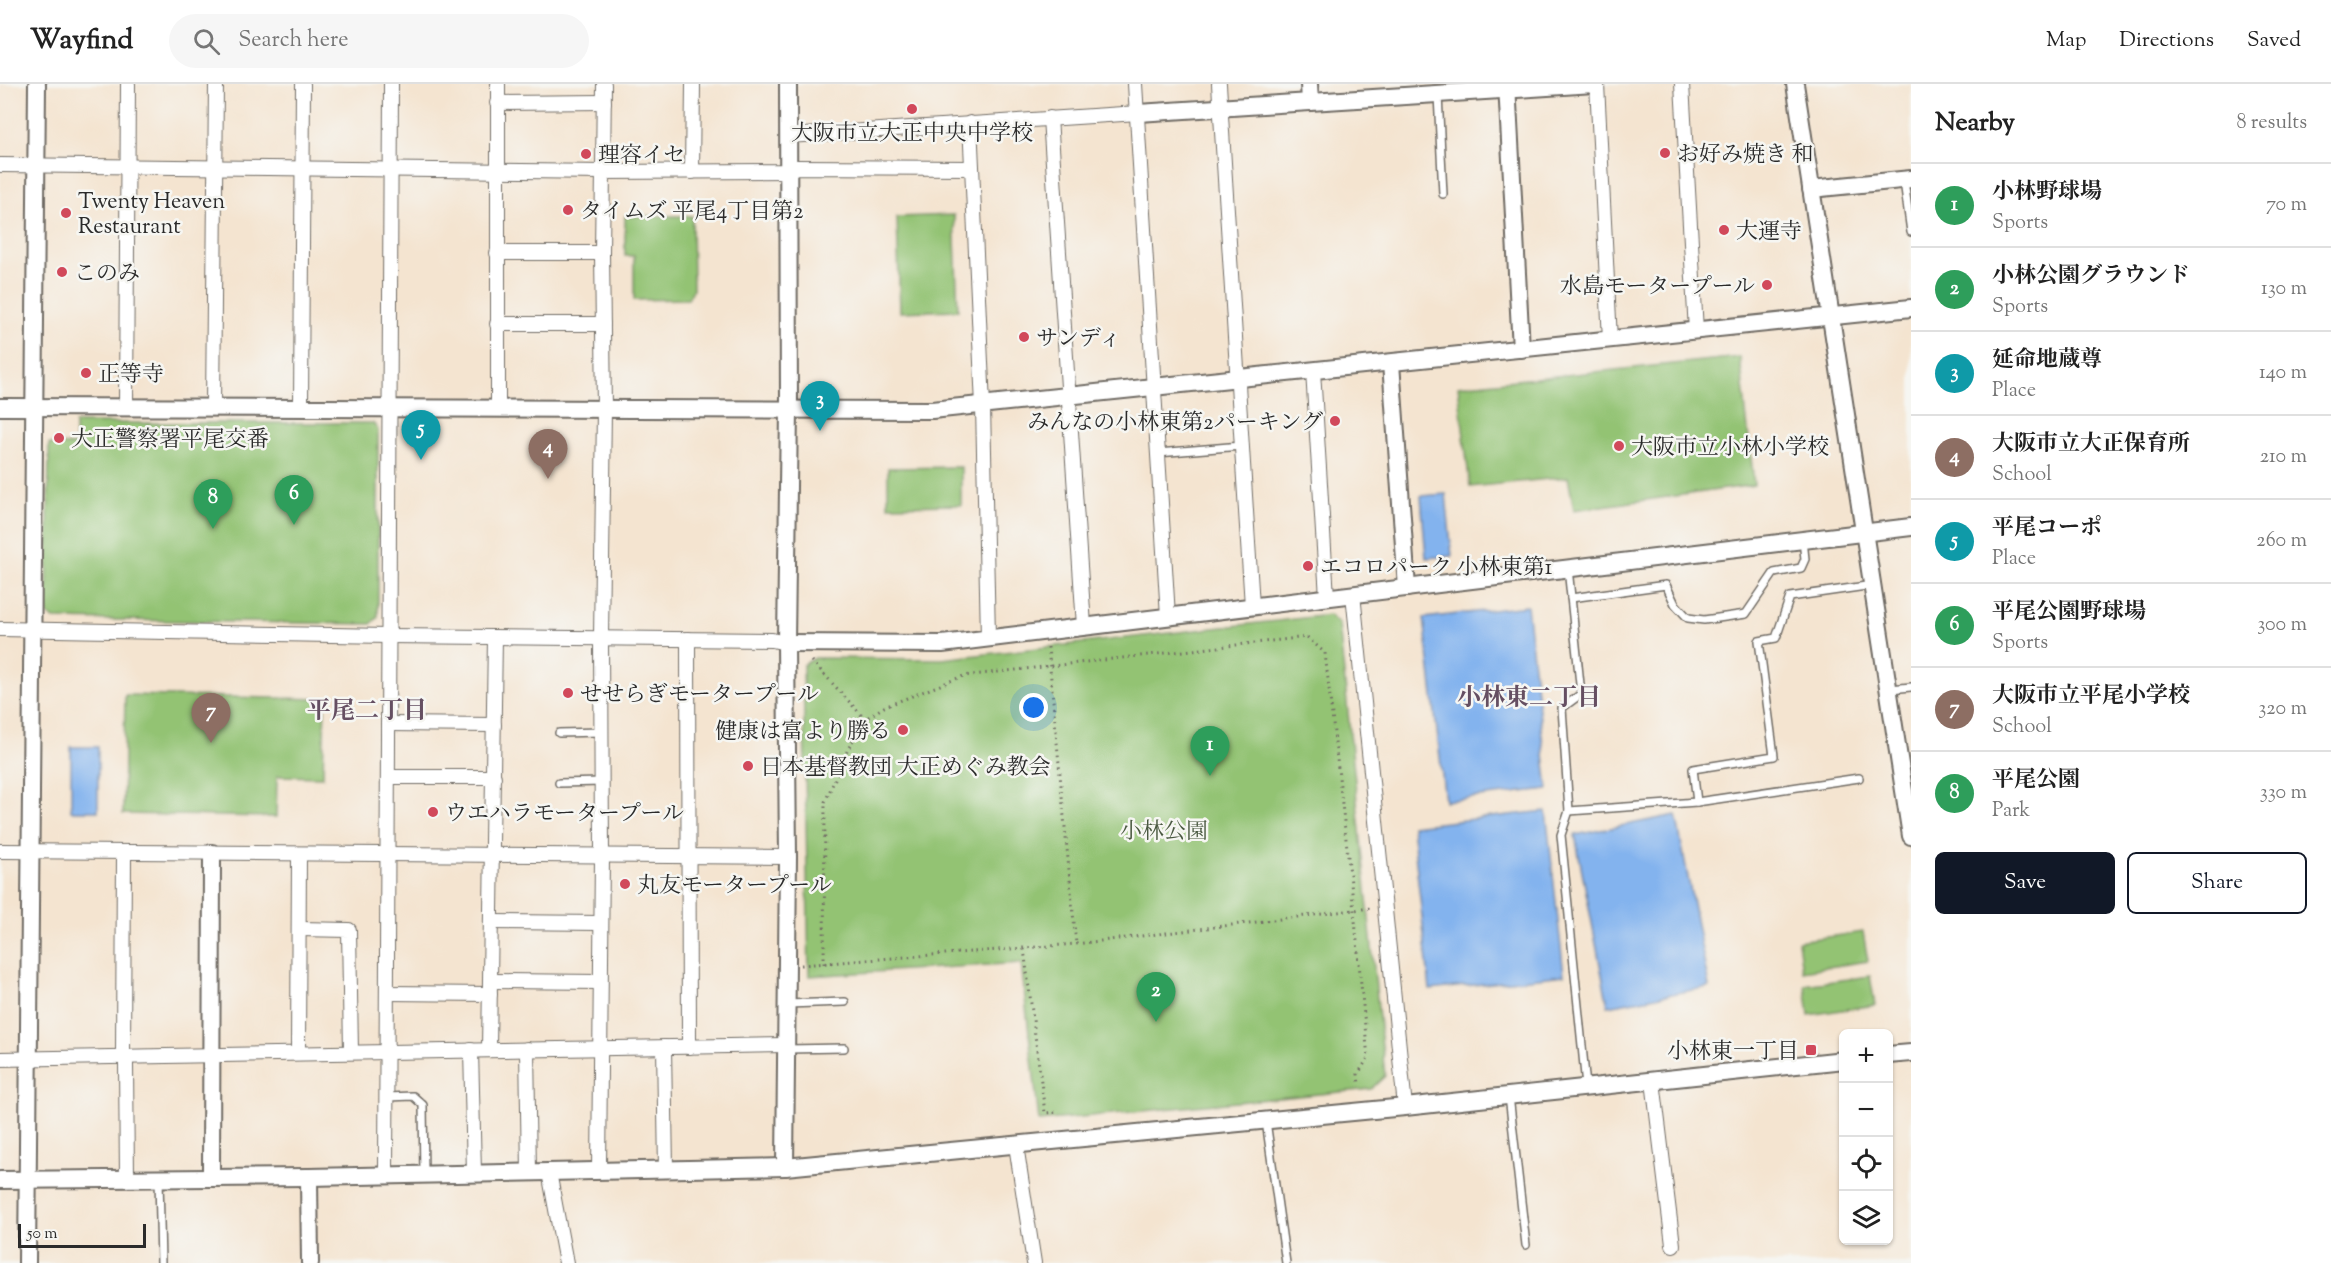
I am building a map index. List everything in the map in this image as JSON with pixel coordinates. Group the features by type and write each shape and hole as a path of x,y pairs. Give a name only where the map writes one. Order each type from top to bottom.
{"street":[{"path":"27,1263 37,84"},
{"path":"126,408 128,84"},
{"path":"213,408 216,84"},
{"path":"301,408 303,84"},
{"path":"386,1175 391,84"},
{"path":"498,84 498,408"},
{"path":"599,1171 604,84"},
{"path":"692,172 693,84"},
{"path":"785,1167 788,857 786,643 789,84"},
{"path":"1135,84 1168,616"},
{"path":"1219,84 1252,606"},
{"path":"1309,84 1310,102"},
{"path":"788,136 1050,117 1310,102 1397,90 1438,93 1507,86 1596,84 1611,340"},
{"path":"1682,84 1696,331"},
{"path":"1795,84 1911,836"},
{"path":"1507,86 1521,349"},
{"path":"497,103 604,102"},
{"path":"1050,117 1084,626"},
{"path":"970,123 983,406 988,637"},
{"path":"0,165 603,172 789,171 796,167 972,168"},
{"path":"1811,189 1908,180"},
{"path":"497,253 602,253"},
{"path":"0,407 932,410 1911,308"},
{"path":"497,324 603,324"},
{"path":"1391,363 1407,588"},
{"path":"1313,371 1327,597"},
{"path":"0,629 942,644 1911,527"},
{"path":"1353,594 1405,1107"},
{"path":"489,1049 495,637"},
{"path":"688,639 689,1047"},
{"path":"388,724 494,725"},
{"path":"388,777 494,777"},
{"path":"0,851 788,857"},
{"path":"124,852 123,1056 126,1063 127,1179"},
{"path":"211,1178 212,853"},
{"path":"298,1053 299,854"},
{"path":"492,922 601,923"},
{"path":"299,929 349,930 351,1052"},
{"path":"387,993 600,982"},
{"path":"664,1047 666,1170"},
{"path":"0,1059 489,1049 786,1047"},
{"path":"527,1049 529,1172"},
{"path":"471,1050 474,1173"},
{"path":"1893,1055 1911,1053"},
{"path":"0,1180 309,1177 785,1167 1405,1107 1839,1061"},
{"path":"1653,1081 1673,1245"},
{"path":"1016,1145 1034,1263"},
{"path":"549,1172 566,1263"},
{"path":"309,1177 310,1263"}],"lane":[{"path":"1438,93 1443,194"},
{"path":"1908,180 1911,232"},
{"path":"1158,453 1241,446"},
{"path":"1571,598 1666,585 1675,604 1688,618 1704,620 1746,615 1774,573 1801,568 1805,559 1803,540"},
{"path":"1568,568 1581,694 1562,708 1569,811 1561,835 1586,1088"},
{"path":"1698,802 1693,769 1774,756 1759,640 1776,638 1790,597 1873,585"},
{"path":"1889,689 1911,687"},
{"path":"559,733 602,732"},
{"path":"1569,811 1698,802 1859,778"},
{"path":"559,783 602,782"},
{"path":"786,1004 845,1002"},
{"path":"786,1047 844,1048"},
{"path":"387,1097 413,1096 423,1105 424,1174"},
{"path":"1509,1096 1526,1245"},
{"path":"1266,1120 1286,1263"},
{"path":"159,1178 161,1263"}],"path":[{"path":"1046,631 1076,944"},
{"path":"824,964 825,802 848,749 865,719 884,707 963,676 1307,637 1325,653 1368,1058 1358,1074 1359,1085"},
{"path":"812,660 865,719"},
{"path":"787,965 1076,944 1384,907"},
{"path":"1024,949 1044,1113 1059,1112"}],"green space":[{"path":"954,215 958,310 900,312 897,217"},
{"path":"625,216 692,216 693,290 688,299 634,300 634,256 625,256"},
{"path":"1740,357 1754,485 1574,510 1568,477 1470,487 1458,386"},
{"path":"75,423 373,423 378,430 378,617 371,624 54,619 47,614 49,444 75,445"},
{"path":"961,467 961,505 888,506 888,468"},
{"name":"小林公園","path":"1329,615 1339,624 1385,1076 1371,1089 1039,1121 1021,963 809,976 803,665 815,658 942,659"},
{"path":"125,695 325,699 323,777 277,776 276,817 123,814"},
{"path":"1863,932 1868,961 1802,971 1798,941"},
{"path":"1870,976 1875,1005 1809,1015 1805,985"}],"water":[{"path":"1446,494 1452,556 1426,558 1421,496"},
{"path":"1527,606 1548,789 1445,801 1424,618"},
{"path":"71,747 98,747 98,811 71,811"},
{"path":"1546,811 1564,975 1430,990 1412,826"},
{"path":"1676,815 1709,987 1608,1006 1575,835"}],"place":[{"name":"大阪市立大正中央中学校","path":"912,109"},
{"name":"お好み焼き 和","path":"1665,153"},
{"name":"理容イセ","path":"586,154"},
{"name":"タイムズ 平尾4丁目第2","path":"568,210"},
{"name":"Twenty Heaven Restaurant","path":"66,213"},
{"name":"大運寺","path":"1724,230"},
{"name":"このみ","path":"62,272"},
{"name":"水島モータープール","path":"1767,285"},
{"name":"サンディ","path":"1024,337"},
{"name":"正等寺","path":"86,373"},
{"name":"みんなの小林東第2パーキング","path":"1335,421"},
{"name":"延命地蔵尊","path":"820,431"},
{"name":"大正警察署平尾交番","path":"59,438"},
{"name":"大阪市立小林小学校","path":"1619,446"},
{"name":"平尾コーポ","path":"421,460"},
{"name":"大阪市立大正保育所","path":"548,479"},
{"name":"平尾公園野球場","path":"294,525"},
{"name":"平尾公園","path":"213,529"},
{"name":"エコロパーク 小林東第1","path":"1308,566"},
{"name":"せせらぎモータープール","path":"568,693"},
{"name":"健康は富より勝る","path":"903,730"},
{"name":"大阪市立平尾小学校","path":"211,743"},
{"name":"日本基督教団 大正めぐみ教会","path":"748,766"},
{"name":"小林野球場","path":"1210,776"},
{"name":"ウエハラモータープール","path":"433,812"},
{"name":"丸友モータープール","path":"625,884"},
{"name":"小林公園グラウンド","path":"1156,1022"},
{"name":"小林東一丁目","path":"1811,1050"}],"district":[{"name":"小林東二丁目","path":"1529,697"},
{"name":"平尾二丁目","path":"367,710"}]}
